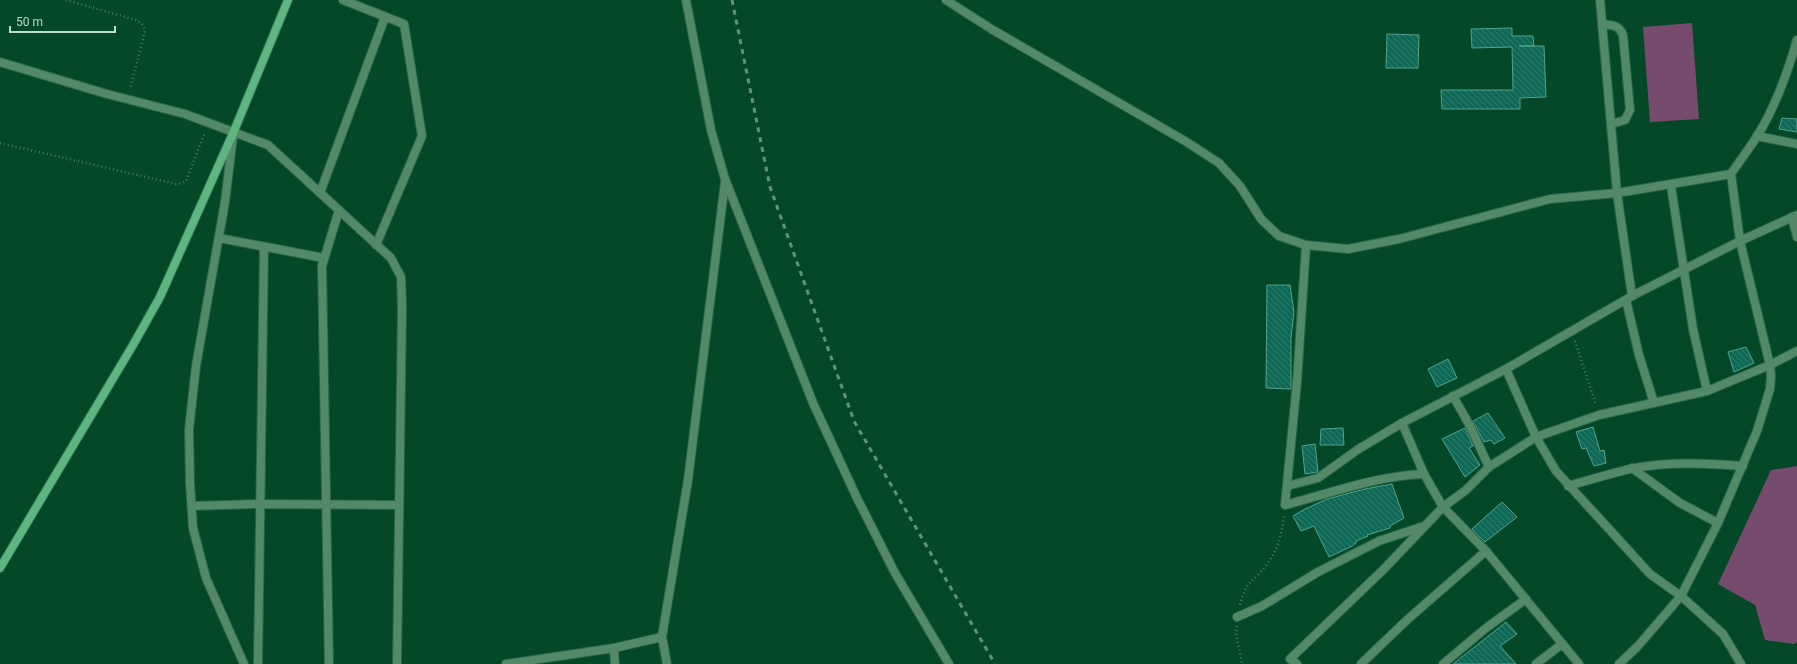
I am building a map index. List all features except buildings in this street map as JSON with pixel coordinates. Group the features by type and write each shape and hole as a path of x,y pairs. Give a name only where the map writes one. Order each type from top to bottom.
{"street":[{"path":"0,568 160,297 234,131 288,0"},
{"path":"343,0 404,24 422,136 376,244"},
{"path":"686,0 711,130 726,179 813,403 857,498 895,573 949,664"},
{"path":"946,0 993,30 1185,141 1220,163 1240,186 1261,219 1279,236 1306,245 1348,249 1399,239 1550,199 1671,186 1731,174"},
{"path":"1600,0 1617,193 1629,298 1639,355 1654,404"},
{"path":"320,193 385,17"},
{"path":"1602,24 1614,25 1622,32 1628,88 1629,115 1622,122 1611,124"},
{"path":"1619,664 1638,646 1681,596 1718,523 1743,466 1770,390 1772,376 1740,241 1731,174 1757,136 1775,103 1786,79 1797,40"},
{"path":"0,62 208,122 268,145 391,258 401,277 397,664"},
{"path":"234,131 219,238 196,366 189,430 193,528 206,578 244,664"},
{"path":"1757,136 1797,144"},
{"path":"667,664 662,637 688,480 726,179"},
{"path":"1671,186 1694,329 1707,391"},
{"path":"329,664 322,266 339,210"},
{"path":"1287,486 1318,478 1357,450 1402,423 1506,369 1629,298 1740,241 1795,216 1797,237"},
{"path":"219,238 324,258"},
{"path":"1306,245 1297,382 1285,505 1373,481 1402,475 1424,474"},
{"path":"258,664 264,247"},
{"path":"1296,664 1290,658 1383,570 1443,507 1466,490 1489,467 1536,437 1599,415 1707,391 1770,365 1797,351"},
{"path":"1506,369 1536,437 1556,472 1650,574 1681,596 1723,634 1741,664"},
{"path":"1453,396 1470,426 1489,467"},
{"path":"1402,423 1424,474 1443,507 1486,551 1578,664"},
{"path":"1568,486 1632,468 1707,464 1743,466"},
{"path":"1632,468 1680,503 1718,523"},
{"path":"192,506 260,504 399,505"},
{"path":"1237,617 1262,606 1318,572 1379,541 1426,525"},
{"path":"1361,664 1408,619 1486,551"},
{"path":"1443,664 1486,628 1526,599"},
{"path":"506,664 548,661 662,637"},
{"path":"1536,664 1562,644"},
{"path":"614,648 615,664"}],"path":[{"path":"66,0 136,20 142,24 145,31 127,99"},
{"path":"0,142 176,184 186,181 208,122"},
{"path":"1572,331 1599,415"},
{"path":"1242,664 1236,633 1237,617 1244,589 1266,566 1275,552 1281,538 1285,505"}],"shaded area":[{"path":"1692,23 1699,119 1650,122 1643,27"},
{"path":"1797,466 1797,642 1794,644 1765,640 1755,605 1718,584 1771,470"}],"railway":[{"path":"732,0 770,187 854,421 995,664"}]}
